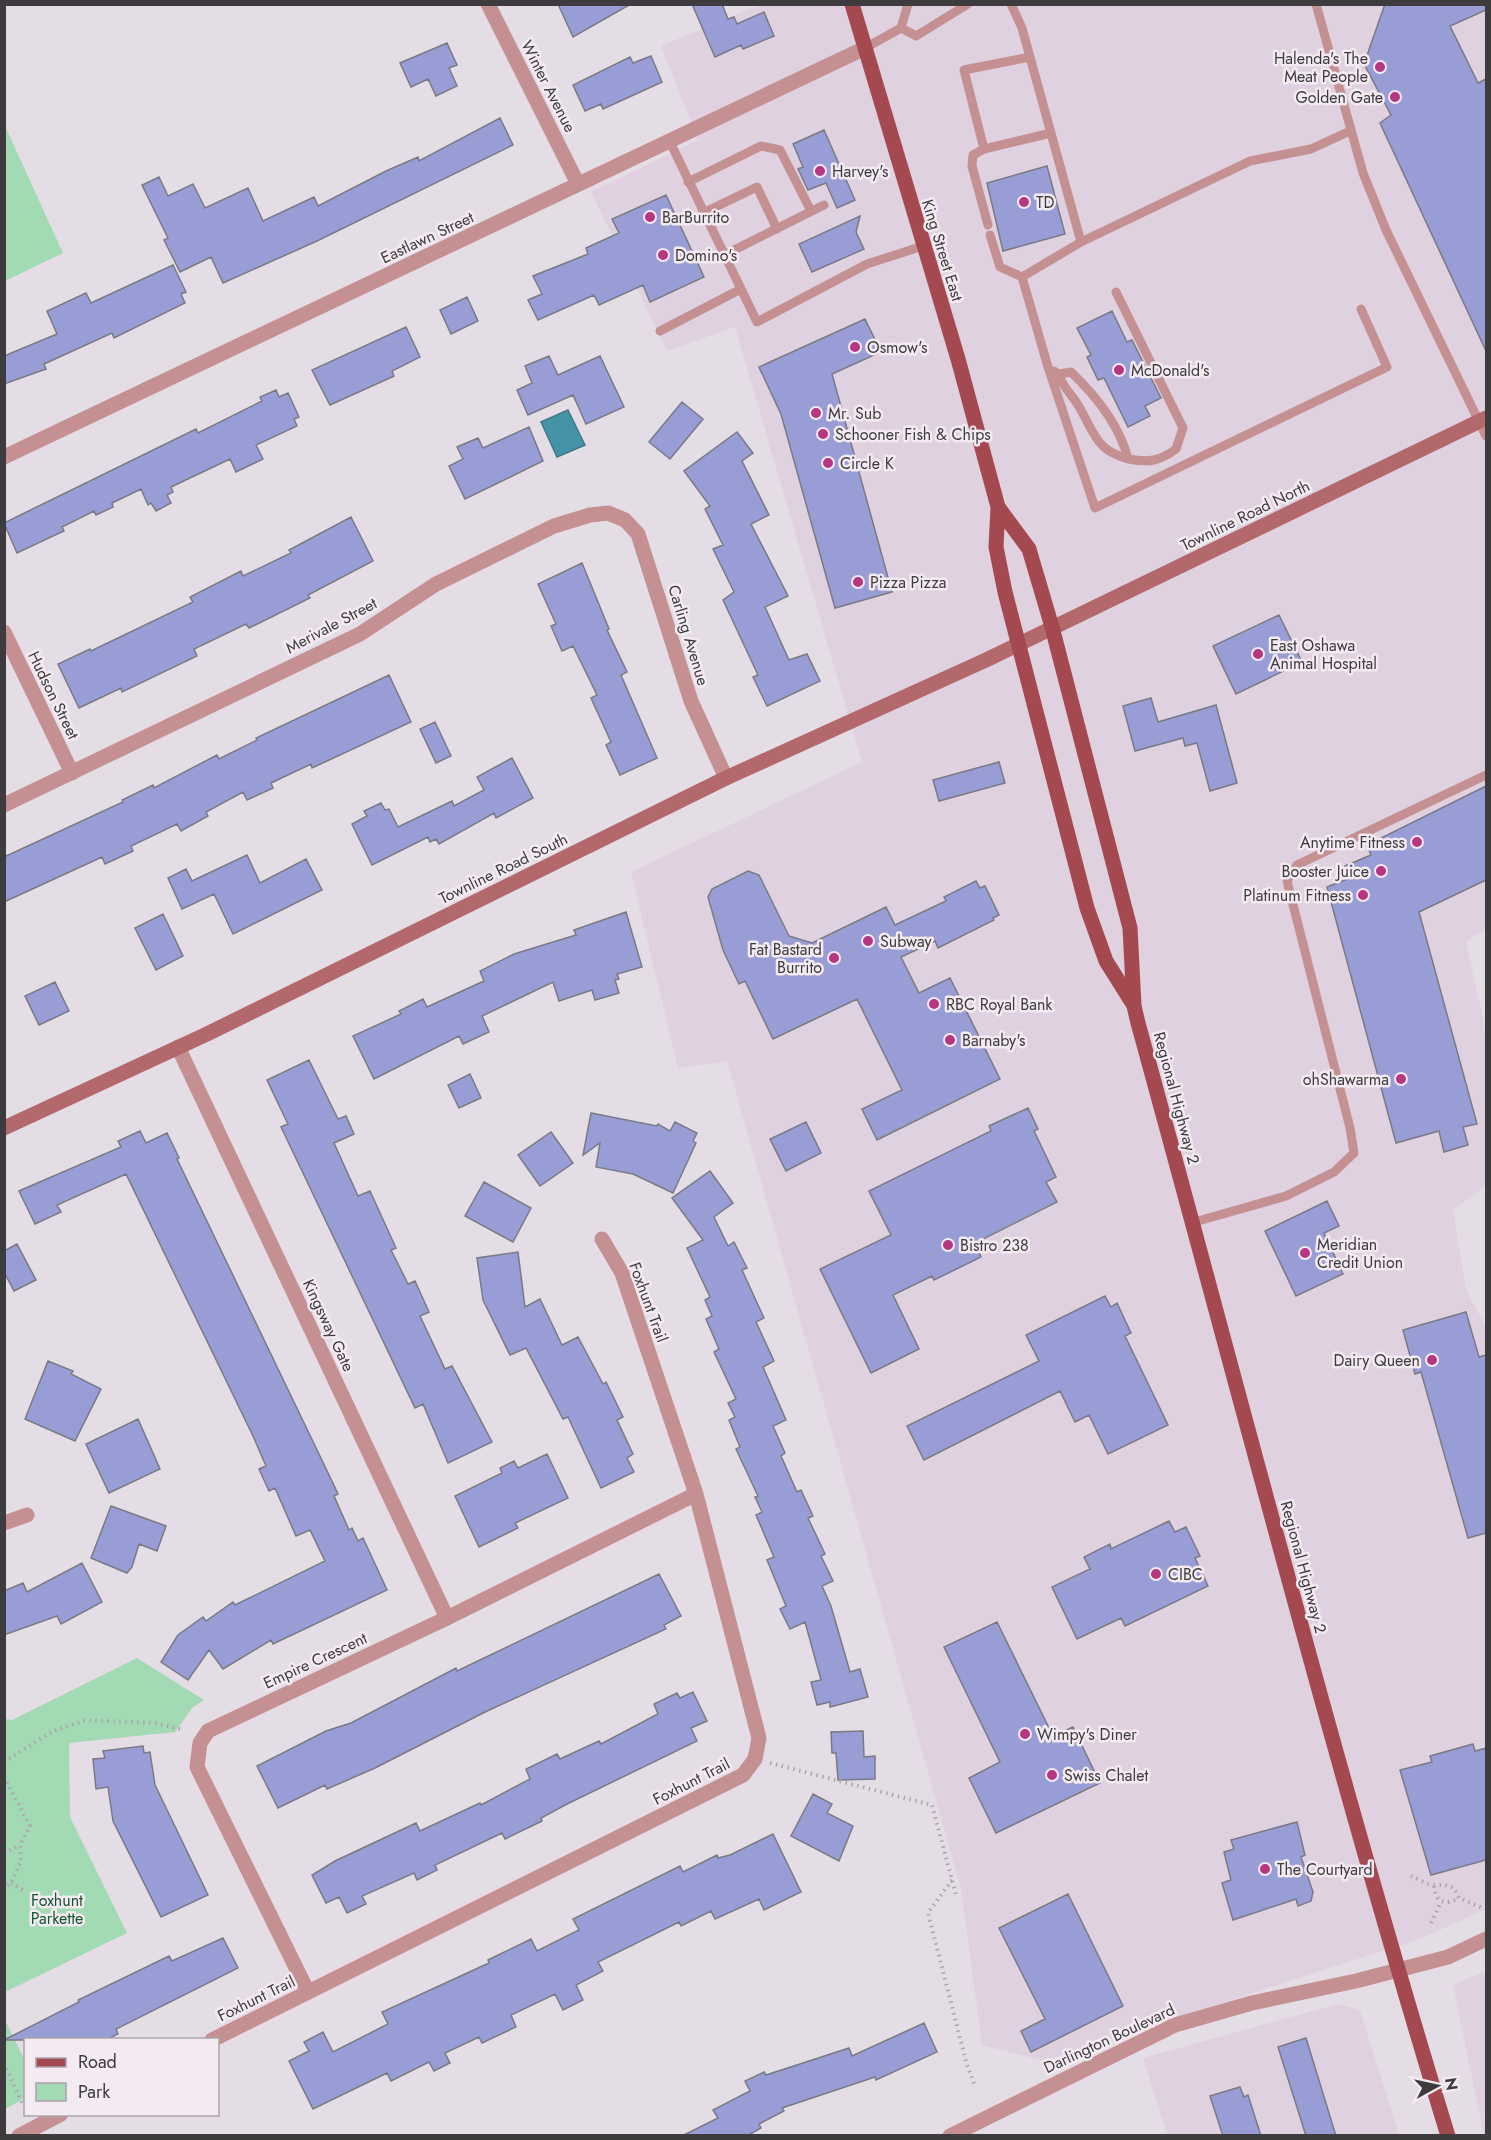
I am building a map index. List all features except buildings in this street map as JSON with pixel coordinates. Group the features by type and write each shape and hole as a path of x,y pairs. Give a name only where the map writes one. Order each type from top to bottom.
{"main road":[{"name":"King Street East","path":"852,4 958,359 998,507 996,547 1018,643"},
{"name":"Townline Road North","path":"1018,643 1483,419"},
{"name":"King Street East","path":"998,507 1029,549 1052,627"},
{"name":"Regional Highway 2","path":"1052,627 1130,928 1134,1006 1191,1223 1397,1970 1448,2136"},
{"name":"Regional Highway 2","path":"1018,643 1087,908 1106,961 1134,1006"},
{"name":"Townline Road South","path":"4,1128 178,1047 726,778 1018,643"}],"street":[{"name":"Winter Avenue","path":"488,4 578,184"},
{"name":"Eastlawn Street","path":"4,457 866,48"},
{"name":"Merivale Street","path":"4,805 360,634 436,584 535,536 590,515 608,513"},
{"name":"Carling Avenue","path":"608,513 625,520 638,534 691,701 726,778"},
{"name":"Hudson Street","path":"4,632 72,773"},
{"name":"Kingsway Gate","path":"178,1047 447,1618"},
{"name":"Foxhunt Trail","path":"216,2038 743,1776 755,1759 759,1738 696,1494 622,1273 602,1239"},
{"name":"Empire Crescent","path":"308,1992 197,1767 200,1743 208,1731 447,1618 696,1494"},
{"path":"4,1523 27,1515"},
{"name":"Darlington Boulevard","path":"950,2136 1175,2025 1252,2002 1448,1957 1486,1939"},
{"path":"19,2136 60,2116"}],"lane":[{"path":"866,48 901,28 908,4"},
{"path":"901,28 916,36 968,4"},
{"path":"1011,4 1022,28 1080,242"},
{"path":"1316,4 1363,173 1386,230 1483,419 1486,436"},
{"path":"984,148 963,70 1030,57"},
{"path":"1022,277 1080,242 1250,161 1311,149 1350,131"},
{"path":"988,225 972,166 973,155 984,148 1051,133"},
{"path":"670,142 757,322 867,264 923,246"},
{"path":"688,182 761,146 771,147 780,150 811,211"},
{"path":"703,213 757,187 777,229"},
{"path":"724,255 824,205"},
{"path":"990,235 1000,267 1022,277 1048,367 1095,508 1387,367 1361,309"},
{"path":"660,331 741,289"},
{"path":"1059,374 1061,382 1068,388 1101,445 1118,458 1139,462 1166,457 1176,449 1183,428 1116,292"},
{"path":"1048,367 1059,374 1071,372 1091,391 1125,447 1128,459"},
{"path":"1191,1223 1286,1196 1334,1172 1354,1153 1350,1128 1287,881 1297,865 1486,775"}],"path":[{"path":"4,1762 51,1732 86,1720 155,1723 180,1729"},
{"path":"755,1759 932,1805 956,1894"},
{"path":"4,1777 30,1827 20,1845 21,1861 11,1883 4,1888"},
{"path":"4,1852 20,1845"},
{"path":"1411,1876 1434,1886 1447,1884 1454,1888 1459,1898 1485,1909"},
{"path":"952,1879 928,1913 967,2065 975,2085"},
{"path":"11,1883 26,1892"},
{"path":"1434,1886 1437,1899 1441,1902 1447,1903 1459,1898"},
{"path":"1431,1923 1441,1902"},
{"path":"4,2063 22,2103"}],"shaded area":[{"path":"759,5 1486,5 1486,930 1466,941 1486,1033 1486,1186 1453,1210 1466,1289 1486,1327 1486,1909 1422,1938 1044,2061 982,2045 961,1889 727,1061 678,1068 631,872 862,762 735,327 667,351 591,192 698,140 661,46"},
{"path":"1486,1971 1486,2135 1484,2136 1453,1985"},
{"path":"1338,2004 1360,2010 1399,2135 1167,2135 1143,2058"}],"green space":[{"path":"5,126 63,253 4,281"},
{"name":"Foxhunt Parkette","path":"137,1658 204,1700 193,1707 175,1732 69,1743 70,1817 127,1933 5,1992 5,1719 12,1720"},
{"path":"4,2018 24,2059 24,2099 5,2109"}],"water":[{"path":"568,410 585,445 557,457 541,422"}],"place":[{"name":"Halenda's The Meat People","path":"1380,67"},
{"name":"Golden Gate","path":"1395,97"},
{"name":"Harvey's","path":"820,171"},
{"name":"TD","path":"1024,202"},
{"name":"BarBurrito","path":"650,217"},
{"name":"Domino's","path":"663,255"},
{"name":"Osmow's","path":"855,347"},
{"name":"McDonald's","path":"1119,370"},
{"name":"Mr. Sub","path":"816,413"},
{"name":"Schooner Fish & Chips","path":"823,434"},
{"name":"Circle K","path":"828,463"},
{"name":"Pizza Pizza","path":"858,582"},
{"name":"East Oshawa Animal Hospital","path":"1258,654"},
{"name":"Anytime Fitness","path":"1417,842"},
{"name":"Booster Juice","path":"1381,871"},
{"name":"Platinum Fitness","path":"1363,895"},
{"name":"Subway","path":"868,941"},
{"name":"Fat Bastard Burrito","path":"834,958"},
{"name":"RBC Royal Bank","path":"934,1004"},
{"name":"Barnaby's","path":"950,1040"},
{"name":"ohShawarma","path":"1401,1079"},
{"name":"Bistro 238","path":"948,1245"},
{"name":"Meridian Credit Union","path":"1305,1253"},
{"name":"Dairy Queen","path":"1432,1360"},
{"name":"CIBC","path":"1156,1574"},
{"name":"Wimpy's Diner","path":"1025,1734"},
{"name":"Swiss Chalet","path":"1052,1775"},
{"name":"The Courtyard","path":"1265,1869"}]}
